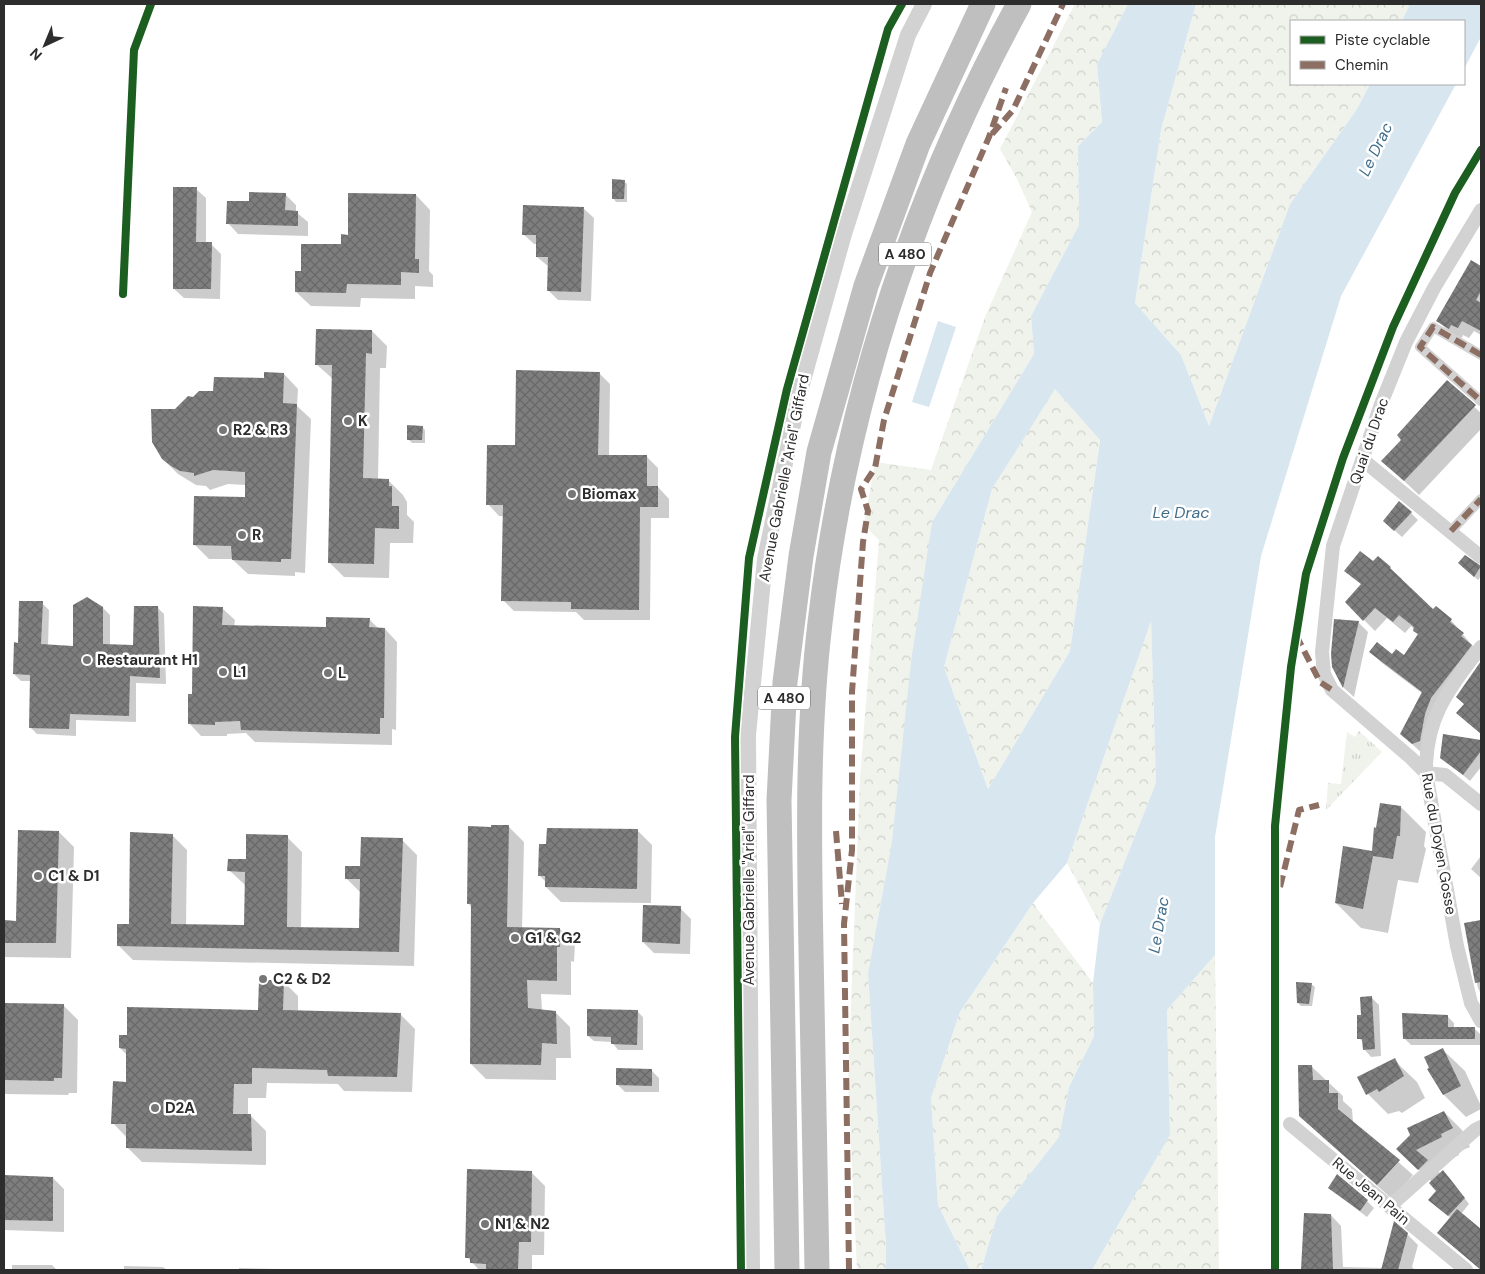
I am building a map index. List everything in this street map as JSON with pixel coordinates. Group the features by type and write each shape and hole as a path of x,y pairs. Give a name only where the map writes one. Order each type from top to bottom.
{"highway":[{"name":"A 480","path":"787,1270 779,800 785,682 801,556 819,452 866,286 918,144 968,31 983,4"},
{"name":"A 480","path":"817,1270 809,792 815,669 829,554 857,414 902,264 962,116 1019,4"}],"street":[{"name":"Avenue Gabrielle \"Ariel\" Giffard","path":"752,1270 748,735 764,559 800,391 844,234 908,35 924,4"},
{"name":"Quai du Drac","path":"1426,773 1332,690 1324,674 1322,652 1333,546 1378,412 1406,342 1434,288 1481,210"},
{"path":"1481,355 1433,326 1420,347 1481,403"},
{"path":"1363,460 1481,557"},
{"path":"1451,532 1481,499"},
{"name":"Rue du Doyen Gosse","path":"1481,647 1454,683 1436,712 1425,758 1426,773 1457,946 1471,1003 1481,1021"},
{"path":"1426,773 1445,775 1481,804"},
{"name":"Rue Jean Pain","path":"1290,1124 1466,1270"},
{"path":"1390,1206 1475,1130 1481,1127"}],"green space":[{"path":"1075,4 1128,4 1097,64 1102,122 1078,146 1079,225 1031,316 1034,354 932,522 892,841 868,973 886,1270 857,1270 848,1081 860,778 879,540 864,525 875,462 931,470 985,317 1032,212 1016,177 1000,149"},
{"path":"1196,4 1410,4 1402,20 1290,20 1290,85 1369,85 1357,109 1290,204 1209,426 1181,355 1135,303 1161,130"},
{"path":"1055,388 1100,439 1070,651 988,789 944,667 992,489"},
{"path":"1151,620 1156,783 1100,924 1067,863"},
{"path":"1359,731 1382,752 1326,810 1328,783 1341,784 1347,732 1355,737"},
{"path":"1033,903 1093,983 1094,1036 1069,1087 1059,1137 997,1216 981,1270 970,1270 938,1205 931,1098 960,1012"},
{"path":"1215,955 1219,1270 1092,1270 1170,1135 1167,1010"}],"water":[{"name":"Le Drac","path":"1128,4 1196,4 1161,130 1135,303 1181,355 1209,426 1290,204 1357,109 1369,85 1455,85 1341,296 1261,556 1215,837 1215,955 1167,1010 1170,1135 1092,1270 981,1270 997,1216 1059,1137 1069,1087 1094,1036 1093,983 1100,924 1156,783 1151,621 1067,863 1033,903 960,1012 931,1098 938,1205 970,1270 886,1270 868,973 892,841 911,662 932,522 1034,354 1031,316 1079,225 1078,146 1102,122 1097,64","holes":["1055,389 1100,440 1070,651 988,789 944,667 992,489"]},
{"path":"1410,4 1481,4 1481,37 1465,67 1465,20 1402,20"},
{"path":"938,321 956,327 929,407 912,402"}],"building":[{"path":"612,179 625,180 624,199 612,199"},
{"path":"173,187 197,187 196,242 212,242 211,289 173,289"},
{"path":"249,192 286,193 285,210 298,211 298,226 226,224 227,201 249,201"},
{"path":"348,193 416,194 415,259 419,259 419,273 401,272 401,285 347,284 346,293 295,292 295,271 301,271 301,244 341,244 341,234 348,235"},
{"path":"523,205 584,207 581,292 547,291 548,257 536,257 536,235 522,235"},
{"path":"1471,260 1481,266 1481,291 1476,300 1481,303 1481,331 1462,321 1458,328 1451,325 1449,329 1436,321"},
{"name":"K","path":"316,329 372,330 372,354 366,353 363,478 389,479 389,486 392,486 392,506 399,506 399,529 375,528 374,564 328,563 332,365 315,365"},
{"name":"Biomax","path":"516,370 600,372 598,455 647,455 647,486 658,486 658,507 640,507 639,610 571,609 571,602 501,601 503,505 486,505 487,445 515,445"},
{"path":"264,372 284,373 283,403 297,404 291,559 281,559 281,562 232,560 231,546 193,545 194,496 245,497 245,472 213,470 194,476 194,473 180,471 162,459 152,442 151,409 175,409 188,396 193,397 199,391 213,391 214,377 264,378"},
{"path":"1447,380 1476,405 1404,481 1381,461 1401,440 1397,435"},
{"path":"407,425 423,426 422,440 407,440"},
{"path":"1399,501 1412,512 1394,531 1383,521"},
{"path":"1360,551 1373,561 1378,556 1433,609 1436,606 1452,619 1450,622 1464,633 1461,636 1472,645 1431,698 1425,714 1420,741 1412,744 1400,734 1422,692 1369,652 1377,642 1392,654 1396,649 1404,655 1418,634 1413,631 1414,627 1399,615 1393,622 1375,608 1363,621 1345,602 1361,584 1344,571"},
{"path":"1465,555 1481,566 1474,577 1458,563"},
{"name":"Restaurant H1","path":"87,597 103,607 103,644 133,645 134,606 158,606 160,678 130,676 129,716 70,714 69,729 29,728 30,675 13,674 14,642 18,643 19,601 43,601 41,644 73,646 73,605"},
{"path":"193,606 223,607 222,625 326,627 326,617 370,618 369,627 385,628 384,718 380,718 380,734 241,730 240,721 215,722 215,725 188,724 188,694 192,694"},
{"path":"1334,619 1359,621 1343,688 1332,667 1331,654"},
{"path":"1481,661 1481,734 1456,713 1464,704 1456,697"},
{"path":"1443,734 1481,740 1481,751 1463,775 1440,758"},
{"path":"1380,803 1401,806 1400,836 1397,836 1393,859 1373,856 1363,909 1335,903 1343,846 1372,851 1374,827 1376,828"},
{"name":"G1 & G2","path":"491,825 509,825 507,927 560,928 560,947 557,947 557,981 527,980 528,1008 556,1011 557,1044 542,1043 541,1065 470,1064 471,904 467,904 468,826 491,827"},
{"path":"547,828 638,829 637,889 545,887 545,876 538,876 539,844 546,844"},
{"name":"C1 & D1","path":"18,830 59,831 56,943 4,943 4,920 16,921"},
{"path":"130,832 173,834 171,924 244,925 245,872 227,871 228,859 246,859 246,834 288,835 287,927 359,928 360,879 345,879 345,866 360,866 361,837 403,838 399,952 117,946 117,924 129,924"},
{"path":"643,905 681,906 680,944 642,942"},
{"path":"1481,920 1481,982 1475,983 1464,923"},
{"path":"259,980 284,980 283,1010 401,1013 397,1077 328,1076 327,1070 252,1068 252,1084 234,1084 233,1114 251,1114 252,1151 126,1148 126,1124 111,1124 113,1081 126,1082 126,1049 119,1048 119,1035 127,1035 127,1007 258,1010"},
{"path":"1296,982 1312,983 1309,1004 1297,1003"},
{"path":"1372,996 1375,1049 1363,1050 1362,1039 1357,1039 1357,1015 1361,1015 1360,997"},
{"path":"4,1003 64,1004 62,1078 54,1078 54,1081 4,1080"},
{"path":"587,1009 638,1010 637,1045 611,1044 611,1037 587,1036"},
{"path":"1402,1013 1448,1015 1448,1027 1475,1027 1475,1039 1403,1039"},
{"path":"1443,1048 1461,1086 1443,1095 1427,1069 1429,1068 1424,1057"},
{"path":"1395,1058 1404,1076 1379,1092 1377,1089 1366,1095 1357,1077"},
{"path":"1298,1065 1312,1065 1313,1080 1329,1080 1329,1093 1338,1093 1338,1109 1400,1160 1377,1185 1299,1116"},
{"path":"616,1068 652,1069 652,1086 616,1085"},
{"path":"1444,1111 1453,1128 1441,1134 1442,1137 1416,1150 1428,1160 1418,1170 1396,1149 1410,1135 1407,1128"},
{"name":"N1 & N2","path":"467,1169 532,1171 531,1242 519,1242 518,1270 486,1270 486,1264 470,1263 470,1258 465,1258"},
{"path":"1443,1170 1465,1198 1448,1216 1428,1200 1436,1191 1429,1183"},
{"path":"1337,1174 1368,1200 1360,1211 1328,1188"},
{"path":"4,1175 53,1177 53,1221 4,1220"},
{"path":"1457,1209 1481,1229 1481,1270 1437,1233"},
{"path":"1304,1213 1331,1214 1333,1270 1301,1270"},
{"path":"1394,1221 1408,1233 1398,1270 1381,1270"}],"marked path":[{"path":"992,134 1013,110 1063,4"},
{"path":"849,1270 844,924 852,850 852,692 863,542 868,511 861,489 875,468 884,420 930,273 989,137 1006,88"},
{"path":"1481,355 1433,327 1420,347 1481,401"},
{"path":"1451,531 1481,499"},
{"path":"1296,635 1320,682 1332,690"},
{"path":"1280,887 1299,810 1319,805"},
{"path":"836,831 842,904"}],"cycle path":[{"path":"123,294 134,50 151,4"},
{"path":"741,1270 735,737 749,558 787,389 888,29 902,4"},
{"path":"1275,1270 1275,826 1291,667 1306,574 1343,458 1393,327 1455,193 1481,150"}],"place":[{"name":"K","path":"348,421"},
{"name":"R2 & R3","path":"223,430"},
{"name":"Biomax","path":"572,494"},
{"name":"R","path":"242,535"},
{"name":"Restaurant H1","path":"87,660"},
{"name":"L1","path":"223,672"},
{"name":"L","path":"328,673"},
{"name":"C1 & D1","path":"38,876"},
{"name":"G1 & G2","path":"515,938"},
{"name":"C2 & D2","path":"263,979"},
{"name":"D2A","path":"155,1108"},
{"name":"N1 & N2","path":"485,1224"}]}
